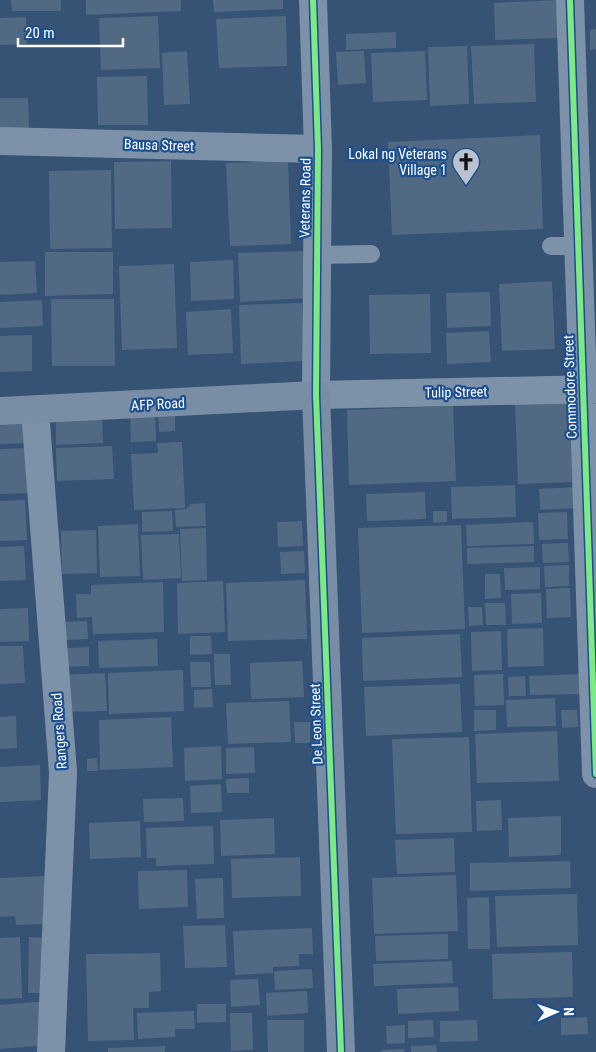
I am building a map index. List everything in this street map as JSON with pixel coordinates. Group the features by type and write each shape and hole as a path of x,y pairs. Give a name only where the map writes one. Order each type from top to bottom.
{"street":[{"name":"Veterans Road","path":"313,0 318,149 316,396"},
{"name":"Commodore Street","path":"570,0 578,246 590,389 596,774"},
{"name":"Bausa Street","path":"0,141 318,149"},
{"name":"Tulip Street","path":"316,396 590,389"},
{"name":"AFP Road","path":"0,411 316,396"},
{"name":"De Leon Street","path":"316,396 341,1052"},
{"name":"Rangers Road","path":"35,410 63,772 51,1052"}],"lane":[{"path":"551,246 578,246"},
{"path":"317,255 371,254"}],"building":[{"path":"11,0 61,0 61,11 12,11"},
{"path":"86,0 181,0 181,11 86,15"},
{"path":"213,0 283,0 283,9 214,12"},
{"path":"558,0 560,38 495,40 494,3"},
{"path":"158,16 160,68 101,70 99,18"},
{"path":"286,16 287,66 219,68 216,19"},
{"path":"26,17 27,44 0,45 0,18"},
{"path":"596,29 596,49 590,50 590,30"},
{"path":"396,32 396,48 346,50 346,34"},
{"path":"534,44 536,102 474,104 471,46"},
{"path":"467,46 469,104 430,106 428,47"},
{"path":"187,51 190,104 164,105 162,53"},
{"path":"364,51 366,83 338,85 336,52"},
{"path":"425,51 427,100 373,102 371,53"},
{"path":"147,76 148,125 98,125 97,77"},
{"path":"0,98 28,98 29,128 0,128"},
{"name":"Lokal ng Veterans Village 1","path":"540,135 543,229 392,235 388,142"},
{"path":"171,161 172,228 115,229 114,162"},
{"path":"288,161 291,244 230,246 226,163"},
{"path":"111,170 112,248 50,249 49,171"},
{"path":"304,251 306,298 240,302 238,253"},
{"path":"45,252 113,252 113,294 45,296"},
{"path":"233,260 234,299 191,301 190,262"},
{"path":"35,261 37,293 0,295 0,262"},
{"path":"174,264 177,348 122,350 119,266"},
{"path":"552,281 555,349 502,351 499,284"},
{"path":"490,292 491,326 447,328 446,293"},
{"path":"430,294 431,353 370,354 369,295"},
{"path":"51,299 114,299 115,366 52,366"},
{"path":"42,300 43,326 0,328 0,302"},
{"path":"302,303 304,361 241,364 239,305"},
{"path":"231,309 233,353 188,355 186,312"},
{"path":"489,331 491,362 447,364 446,333"},
{"path":"32,335 32,371 0,372 0,336"},
{"path":"569,398 572,482 518,484 515,400"},
{"path":"453,406 456,481 349,485 347,410"},
{"path":"155,410 156,441 131,442 130,411"},
{"path":"175,413 175,431 159,432 158,414"},
{"path":"26,418 27,443 0,444 0,419"},
{"path":"102,418 103,443 56,445 56,419"},
{"path":"182,442 185,508 134,510 131,454 158,453 157,443"},
{"path":"112,446 114,479 57,481 56,448"},
{"path":"27,448 29,493 0,494 0,449"},
{"path":"515,485 516,517 452,519 451,487"},
{"path":"575,487 576,508 540,510 539,489"},
{"path":"425,492 426,519 367,521 366,494"},
{"path":"25,500 27,540 0,541 0,501"},
{"path":"205,503 206,526 176,527 175,510 186,509 191,504"},
{"path":"172,511 173,531 142,532 142,512"},
{"path":"433,511 447,511 447,522 433,523"},
{"path":"567,512 568,539 539,540 538,513"},
{"path":"302,521 303,546 278,547 277,522"},
{"path":"533,522 534,544 467,546 466,525"},
{"path":"138,524 140,576 100,577 98,526"},
{"path":"461,525 465,629 362,633 358,528"},
{"path":"206,528 207,580 182,581 180,529"},
{"path":"96,530 97,573 62,574 61,531"},
{"path":"179,534 181,578 143,580 141,535"},
{"path":"568,543 569,562 543,563 542,544"},
{"path":"24,546 26,580 0,581 0,547"},
{"path":"534,546 534,562 467,564 467,548"},
{"path":"304,551 305,573 281,574 280,552"},
{"path":"569,565 569,586 545,587 544,566"},
{"path":"540,567 540,589 505,590 504,568"},
{"path":"485,574 500,574 501,598 485,599"},
{"path":"305,580 307,639 228,641 226,583"},
{"path":"223,581 225,632 178,634 177,583"},
{"path":"163,582 164,632 93,634 92,617 77,618 76,594 91,594 91,585"},
{"path":"570,588 571,617 547,618 546,589"},
{"path":"541,593 542,623 512,624 511,594"},
{"path":"485,603 505,603 506,625 486,625"},
{"path":"468,607 482,607 483,625 469,626"},
{"path":"28,608 29,641 0,642 0,609"},
{"path":"87,621 88,639 64,640 63,622"},
{"path":"543,628 544,666 508,667 507,629"},
{"path":"501,631 502,670 472,671 471,632"},
{"path":"460,634 462,677 363,681 362,638"},
{"path":"190,636 211,636 212,654 190,655"},
{"path":"157,639 158,666 99,668 98,641"},
{"path":"0,646 23,646 25,683 0,684"},
{"path":"89,647 89,666 65,667 65,648"},
{"path":"214,654 230,654 231,685 215,685"},
{"path":"302,661 304,697 251,699 250,663"},
{"path":"190,662 210,662 211,687 191,687"},
{"path":"183,670 184,711 109,714 108,673"},
{"path":"105,673 107,711 64,712 62,675"},
{"path":"503,674 504,705 475,706 474,675"},
{"path":"579,674 580,694 530,695 529,676"},
{"path":"525,676 526,696 509,696 508,677"},
{"path":"460,684 462,732 366,736 364,687"},
{"path":"212,689 213,707 194,708 194,690"},
{"path":"555,698 556,726 507,727 506,700"},
{"path":"289,701 291,742 228,744 226,703"},
{"path":"474,710 496,710 496,730 474,731"},
{"path":"561,710 577,710 578,727 562,728"},
{"path":"16,716 17,748 0,749 0,717"},
{"path":"171,717 173,767 100,770 99,720"},
{"path":"294,722 310,722 310,743 295,743"},
{"path":"557,731 559,781 477,783 475,734"},
{"path":"469,737 472,832 396,834 392,739"},
{"path":"221,746 222,779 185,781 184,748"},
{"path":"254,747 255,773 226,774 226,748"},
{"path":"97,758 98,771 87,771 87,759"},
{"path":"40,765 41,800 0,802 0,767"},
{"path":"249,778 249,793 227,793 226,779"},
{"path":"221,784 222,812 191,813 190,786"},
{"path":"183,798 184,821 144,822 143,799"},
{"path":"501,800 502,830 477,831 476,801"},
{"path":"561,816 561,855 509,857 508,818"},
{"path":"274,818 275,854 221,856 220,820"},
{"path":"140,821 141,857 90,859 89,823"},
{"path":"213,826 214,864 156,866 156,858 147,858 146,828"},
{"path":"454,838 455,872 397,874 395,840"},
{"path":"300,857 301,896 232,898 231,859"},
{"path":"570,861 571,888 470,891 470,863"},
{"path":"187,870 188,907 139,909 138,871"},
{"path":"456,875 458,931 374,934 372,878"},
{"path":"48,876 50,924 16,925 15,916 0,917 0,878"},
{"path":"223,878 224,918 197,919 195,879"},
{"path":"577,894 578,945 497,947 495,896"},
{"path":"489,897 490,949 468,949 467,898"},
{"path":"225,925 227,967 185,968 183,926"},
{"path":"312,928 313,954 299,954 299,966 273,967 273,973 235,975 233,931"},
{"path":"448,934 448,959 376,961 375,936"},
{"path":"20,937 22,998 0,999 0,938"},
{"path":"29,937 53,938 52,993 28,993"},
{"path":"572,952 573,997 493,999 492,954"},
{"path":"160,953 161,991 149,992 149,1008 133,1008 134,1040 88,1041 86,954"},
{"path":"452,961 453,983 374,986 373,964"},
{"path":"312,969 313,988 275,990 274,971"},
{"path":"258,979 260,1005 231,1007 230,980"},
{"path":"458,987 459,1011 398,1014 397,989"},
{"path":"307,991 308,1013 267,1016 266,993"},
{"path":"47,1001 50,1045 0,1049 0,1005"},
{"path":"197,1004 226,1004 226,1022 197,1023"},
{"path":"194,1011 195,1029 175,1029 175,1037 138,1039 137,1013"},
{"path":"230,1013 252,1013 253,1050 231,1051"},
{"path":"587,1017 588,1034 561,1035 561,1018"},
{"path":"267,1020 304,1020 304,1052 268,1052"},
{"path":"433,1020 434,1037 408,1038 408,1021"},
{"path":"477,1020 478,1041 440,1042 440,1021"},
{"path":"405,1025 405,1043 387,1044 386,1026"},
{"path":"436,1045 437,1052 411,1052 411,1046"},
{"path":"165,1046 165,1052 108,1052 108,1048"},
{"path":"404,1049 405,1052 381,1052 381,1050"}],"cycle path":[{"path":"313,0 318,149 316,395 341,1052"},
{"path":"570,0 596,774"}],"place":[{"name":"Lokal ng Veterans Village 1","path":"466,186"}]}
